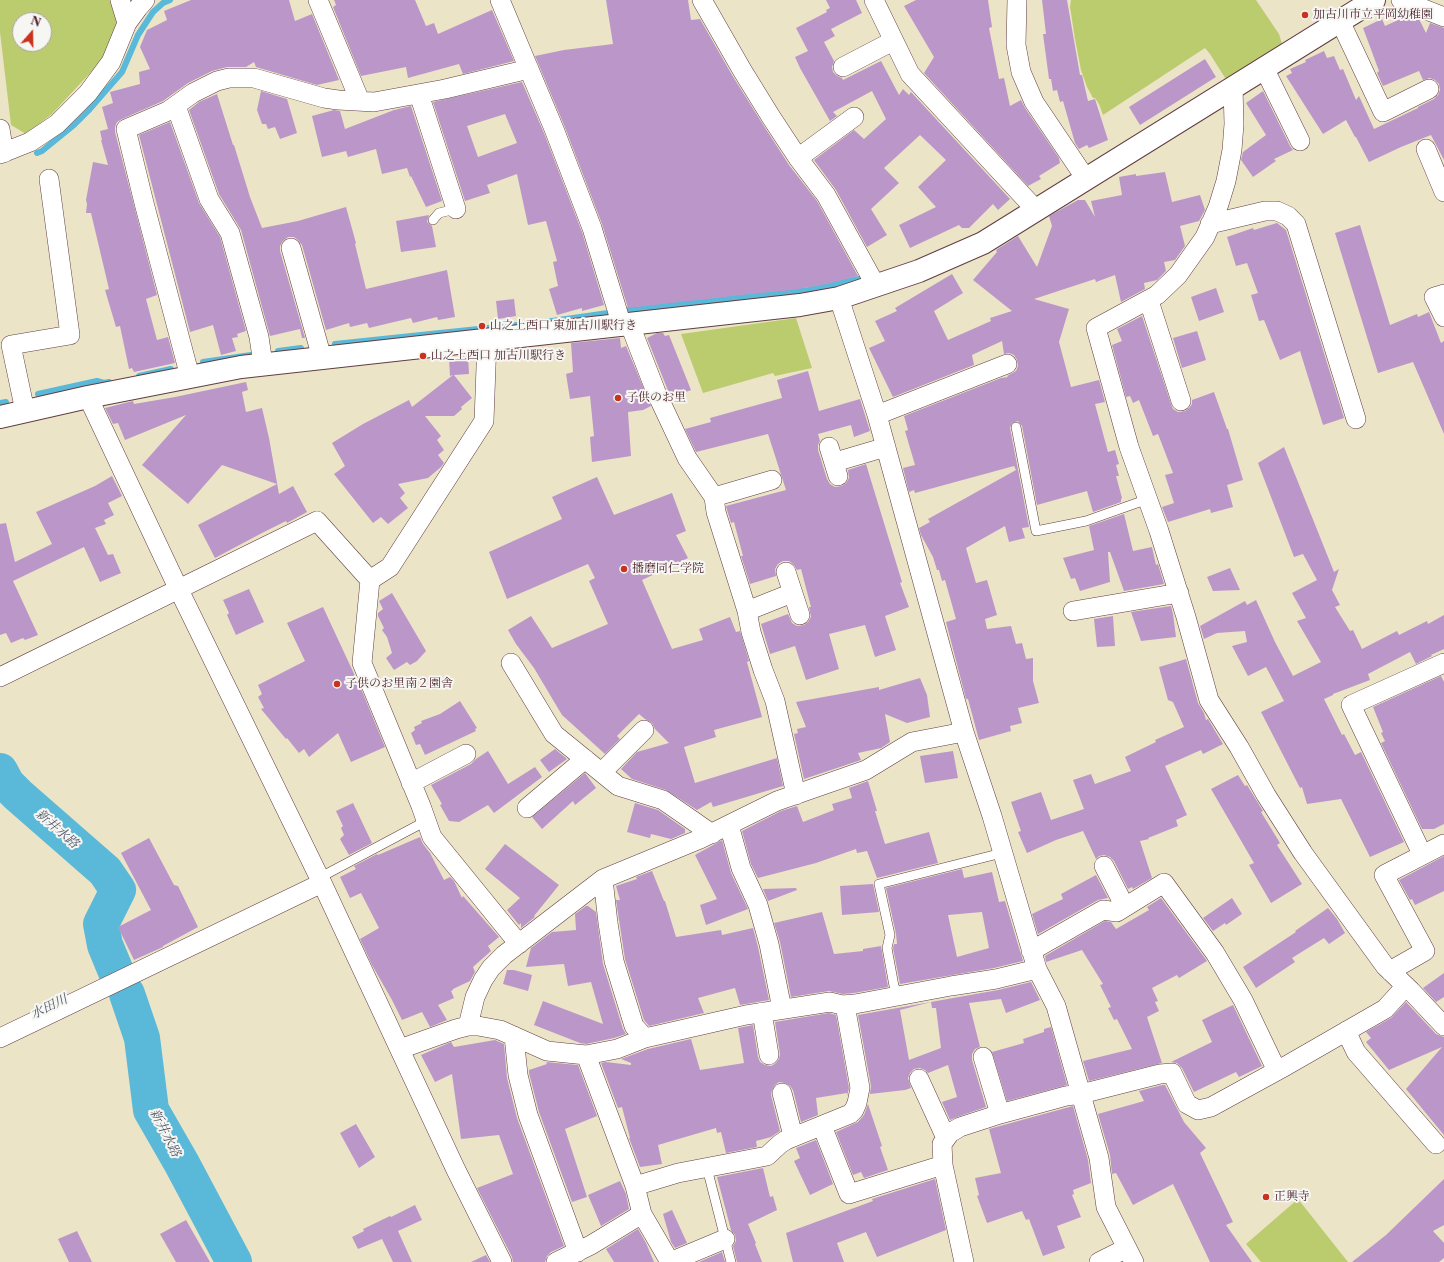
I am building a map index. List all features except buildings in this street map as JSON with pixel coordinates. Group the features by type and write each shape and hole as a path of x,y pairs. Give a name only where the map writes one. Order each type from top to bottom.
{"street":[{"path":"120,0 127,23"},
{"path":"0,129 2,154 30,142 57,124 88,93 111,62 127,23 145,0"},
{"path":"318,0 360,101"},
{"path":"500,0 554,129 592,228 626,325 687,458 714,497 716,512 747,611 751,632 762,670 775,702 796,795"},
{"path":"702,0 742,70 798,158 826,195 876,286"},
{"path":"874,0 910,74 1036,210"},
{"path":"1017,0 1016,45 1021,72 1034,102 1086,179"},
{"path":"0,417 88,397 241,367 800,305 839,298 919,271 982,243 1374,0"},
{"path":"1401,0 1444,17"},
{"path":"1340,21 1383,112 1429,89"},
{"path":"842,67 893,41"},
{"path":"1264,68 1300,141"},
{"path":"190,377 126,129 168,111 193,94 217,81 229,78 254,78 324,98 374,102 445,89 529,69"},
{"path":"1233,88 1234,124 1232,150 1226,181 1218,207 1205,237 1178,275 1157,295 1149,301 1096,328 1129,447 1160,531 1209,700 1239,747 1266,795 1304,853 1385,966 1444,1026"},
{"path":"419,94 456,209"},
{"path":"176,106 208,199 230,233 259,337 263,364"},
{"path":"798,158 854,117"},
{"path":"1426,149 1444,192"},
{"path":"25,411 11,345 70,335 49,179"},
{"path":"1210,224 1265,211 1277,211 1288,216 1296,224 1322,332 1356,419"},
{"path":"291,248 322,358"},
{"path":"1444,294 1434,297 1444,317"},
{"path":"839,298 877,415 964,732 1036,968 1056,1006 1099,1158 1106,1207 1131,1255 1099,1262"},
{"path":"1149,301 1181,401"},
{"path":"370,580 390,567 484,421 487,340"},
{"path":"877,415 1007,364"},
{"path":"88,397 179,590 320,880 456,1170 502,1262"},
{"path":"834,462 886,447"},
{"path":"714,497 772,480"},
{"path":"0,677 317,521 370,580 362,663 432,837 519,944"},
{"path":"786,572 800,615"},
{"path":"747,611 792,593"},
{"path":"1073,611 1179,593"},
{"path":"511,663 554,734 618,786 663,800 712,834"},
{"path":"1422,854 1351,705 1444,663"},
{"path":"602,772 644,730"},
{"path":"468,1026 475,996 491,968 504,954 604,879 712,834 777,801 866,770 912,742 964,732"},
{"path":"411,783 466,754"},
{"path":"527,808 585,759"},
{"path":"729,825 741,868 758,905 769,944 782,1009"},
{"path":"1390,971 1425,951 1384,875 1422,854 1444,844"},
{"path":"1104,866 1125,907"},
{"path":"604,879 608,923 614,961 634,1026 645,1038"},
{"path":"0,1038 320,880"},
{"path":"1031,951 1103,910 1117,912 1164,882 1215,953 1243,1000 1277,1071"},
{"path":"400,1049 456,1029 468,1026 478,1026 500,1030 547,1051 586,1055 617,1049 645,1038 702,1024 762,1012 830,1002 845,1005 996,979 1036,968"},
{"path":"964,1262 943,1165 942,1144 946,1138 960,1128 1000,1114 1066,1096 1081,1094 1160,1074 1172,1073 1187,1104 1198,1110 1211,1107 1277,1071 1384,1009 1406,986"},
{"path":"635,1186 678,1173 767,1156 780,1144 793,1136 850,1114 854,1110 859,1096 859,1082 845,1005"},
{"path":"762,1012 770,1055"},
{"path":"1346,1031 1356,1052 1436,1144"},
{"path":"514,1036 518,1075 528,1115 578,1252"},
{"path":"586,1055 635,1186 642,1214 670,1262 725,1239"},
{"path":"983,1058 1000,1114"},
{"path":"919,1079 946,1138"},
{"path":"782,1093 793,1136"},
{"path":"822,1126 849,1194 943,1165"},
{"path":"556,1262 578,1252 642,1214"}],"lane":[{"path":"433,220 439,213 456,209"},
{"path":"1016,427 1036,531 1086,521 1148,499"},
{"path":"320,880 426,821"},
{"path":"899,996 894,986 887,948 890,935 879,884 1002,853"},
{"path":"707,1168 731,1262"}],"green space":[{"path":"0,0 112,0 118,26 104,58 52,114 26,134 11,125 0,32"},
{"path":"1071,0 1256,0 1279,34 1283,47 1227,81 1205,48 1103,115 1099,104 1095,98 1093,98 1087,87 1081,70 1070,7"},
{"path":"796,318 812,368 775,376 773,373 703,393 681,334"},
{"path":"1298,1199 1348,1262 1261,1262 1246,1244"}],"waterway":[{"path":"37,153 42,151 74,125 122,72 138,35 153,12 163,3 170,0"},
{"path":"628,310 809,290 868,277"},
{"path":"335,344 545,322 608,313"},
{"path":"278,351 301,348"},
{"path":"203,362 251,355"},
{"path":"139,376 171,369"},
{"path":"38,394 97,381 104,383 109,382"},
{"path":"0,403 6,402"},
{"name":"新井水路","path":"0,771 7,784 105,871 118,890 101,924 105,945 117,974"},
{"name":"新井水路","path":"127,994 142,1038 151,1110 182,1164 234,1262"}],"place":[{"name":"加古川市立平岡幼稚園","path":"1305,15"},
{"name":"山之上西口 東加古川駅行き","path":"482,326"},
{"name":"山之上西口 加古川駅行き","path":"423,356"},
{"name":"子供のお里","path":"618,398"},
{"name":"播磨同仁学院","path":"624,569"},
{"name":"子供のお里南２園舎","path":"337,684"},
{"name":"正興寺","path":"1266,1197"}],"water label":[{"name":"水田川","path":"49,1007"}]}
